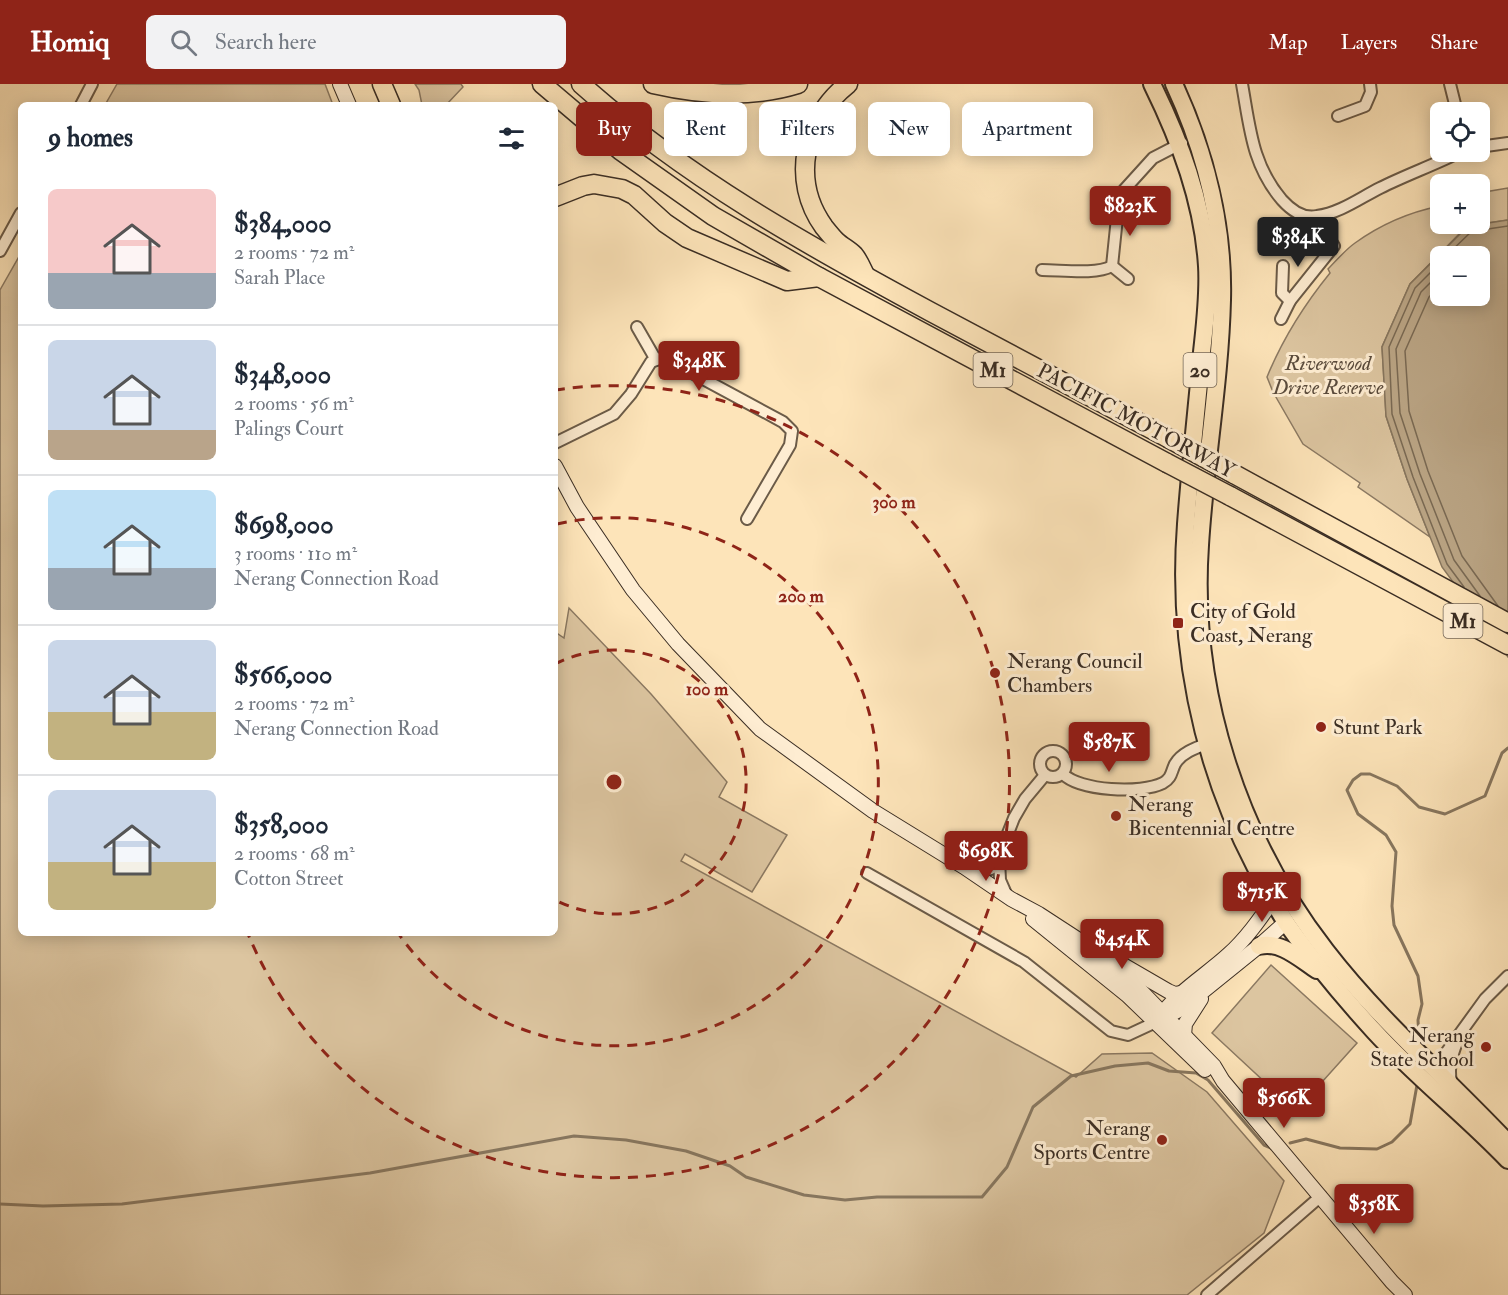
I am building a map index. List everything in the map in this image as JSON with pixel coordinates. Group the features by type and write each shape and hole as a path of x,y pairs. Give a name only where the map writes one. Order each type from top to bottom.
{"highway":[{"path":"382,84 390,102"},
{"name":"PACIFIC MOTORWAY","path":"542,84 621,151 689,200 753,240 1508,645"},
{"name":"PACIFIC MOTORWAY","path":"581,84 631,127 712,186 798,239 1508,624"},
{"path":"653,84 679,90 729,94 768,91 798,84"},
{"path":"848,84 837,93 819,116 808,143 805,168 808,194 818,218 836,241 854,255 866,277"},
{"path":"558,196 594,184 622,189 634,195 670,226 702,244 787,281 819,277"}],"main road":[{"path":"340,84 348,102"},
{"name":"20","path":"1152,84 1195,190 1207,267 1206,308 1186,525 1185,574 1191,666 1213,741 1267,860 1279,895 1381,1014 1508,1143"},
{"name":"20","path":"1174,84 1196,137 1205,166 1215,215 1222,298 1200,548 1200,603 1213,741"},
{"path":"558,472 577,507 633,590 678,644 760,729 873,811 1010,898 1168,991 1174,994 1182,993"},
{"path":"1279,895 1288,909 1286,922 1181,1009 1162,1018 1182,993 1235,948 1279,895"},
{"path":"1010,898 1021,910 1104,976 1184,1035 1214,1066 1223,1081 1392,1282 1406,1295"},
{"path":"1286,922 1327,977 1374,1031 1508,1160"},
{"path":"1082,942 1129,980 1208,1072 1223,1081"},
{"path":"1259,946 1267,944 1283,948 1327,977"},
{"path":"1184,1035 1188,1018 1209,987"},
{"path":"1435,1068 1436,1081 1460,1114"}],"street":[{"path":"83,102 92,84"},
{"path":"1242,84 1256,155 1263,176 1290,209 1306,216 1315,217 1333,213 1382,187 1438,162"},
{"path":"1338,116 1365,106 1371,92 1370,84"},
{"path":"1450,84 1454,102"},
{"path":"1112,266 1118,208 1124,190 1153,158 1196,137"},
{"path":"1490,145 1508,143"},
{"path":"1281,319 1290,301 1334,246 1315,217"},
{"path":"0,251 18,218"},
{"path":"1042,270 1092,271 1112,266"},
{"path":"1112,266 1128,279"},
{"path":"1283,266 1282,293 1290,301"},
{"path":"637,327 656,360"},
{"path":"558,442 614,414 632,394 651,362 661,358 670,361 783,422 792,431 790,445 747,519"},
{"path":"1063,774 1073,782 1082,785 1126,789 1152,787 1164,783 1170,777 1175,764 1181,757 1213,741"},
{"path":"1055,751 1062,754 1066,760 1063,774 1057,777 1045,775 1040,766 1042,757 1048,752 1055,751"},
{"path":"972,873 992,868 999,859 1014,818 1025,799 1045,775"},
{"path":"999,859 1000,880 1010,898"},
{"path":"867,873 1024,962 1111,1031 1128,1035 1162,1018"},
{"path":"1435,1068 1485,999 1508,976"},
{"path":"1453,1086 1450,1069 1456,1045 1465,1026"},
{"path":"1207,1295 1321,1196"}],"green space":[{"path":"117,84 325,84 332,102 107,102"},
{"path":"415,84 461,84 463,87 449,102 421,102"},
{"name":"Riverwood Drive Reserve","path":"1508,188 1508,220 1490,223 1490,191"},
{"name":"Riverwood Drive Reserve","path":"1430,209 1430,234 1459,234 1447,246 1430,246 1430,264 1410,284 1382,347 1386,416 1430,537 1358,487 1360,483 1303,444 1273,392 1267,377 1295,322 1330,273 1328,269 1344,252 1365,236"},
{"path":"18,258 18,936 558,936 558,634 564,638 569,608 651,694 727,782 719,797 787,835 752,892 685,854 681,861 1076,1077 1102,1054 1152,1053 1207,1092 1284,1181 1264,1233 1187,1295 0,1295 0,290"},
{"path":"1271,965 1357,1043 1296,1111 1212,1033"}],"water":[{"path":"1508,220 1508,657 1442,567 1407,479 1386,416 1382,347 1410,284 1430,264 1430,306 1490,306 1490,246 1448,246 1460,234 1490,234 1490,223"}],"waterway":[{"path":"1419,1039 1418,1020 1422,1004 1418,976 1394,925 1392,906 1396,852 1386,835 1358,814 1347,790 1353,780 1361,774 1370,774 1397,786 1419,807 1445,814 1485,796 1502,753 1508,748"},
{"path":"0,1204 43,1206 122,1204 370,1173 574,1136 626,1140 686,1151 730,1166 746,1177 804,1195 845,1200 877,1197 982,1197 1007,1167 1033,1107 1071,1076 1115,1066 1148,1063 1169,1071 1196,1073 1208,1080 1264,1145 1271,1148"},
{"path":"1290,1143 1306,1139 1340,1148 1377,1149 1392,1142 1410,1124 1417,1085"}],"place":[{"name":"City of Gold Coast, Nerang","path":"1178,623"},
{"name":"Nerang Council Chambers","path":"995,673"},
{"name":"Stunt Park","path":"1321,727"},
{"name":"Nerang Bicentennial Centre","path":"1116,816"},
{"name":"Nerang State School","path":"1486,1047"},
{"name":"Nerang Sports Centre","path":"1162,1140"}]}
